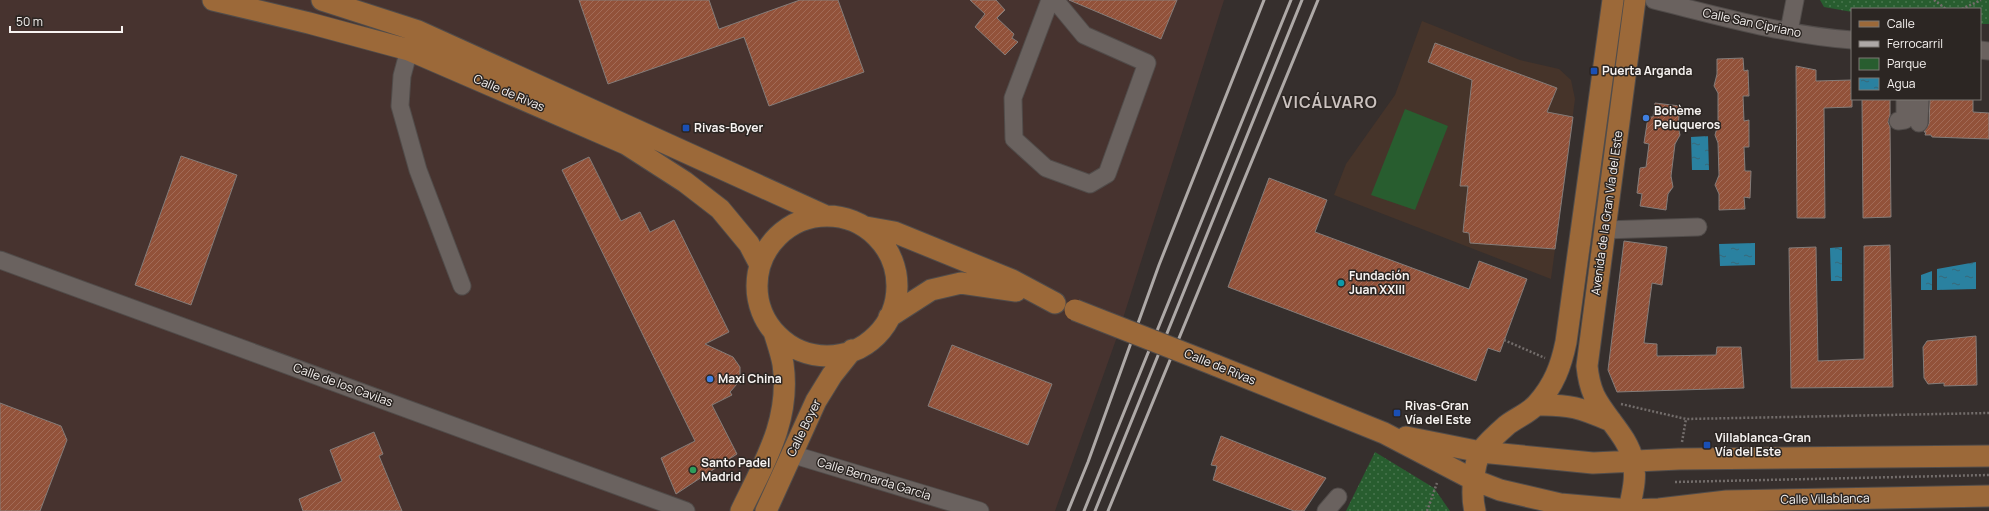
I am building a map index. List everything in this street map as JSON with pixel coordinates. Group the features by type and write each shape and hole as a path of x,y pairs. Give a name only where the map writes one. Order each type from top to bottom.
{"main road":[{"name":"Calle de Rivas","path":"213,0 309,23 409,50 618,140 651,159 720,209 749,244 760,265"},
{"name":"Calle de Rivas","path":"322,0 418,31 826,216"},
{"name":"Avenida de la Gran Vía del Este","path":"1475,511 1472,499 1474,480 1481,452 1507,425 1536,405 1552,385 1561,366 1566,342 1614,0"},
{"name":"Avenida de la Gran Vía del Este","path":"1629,510 1635,478 1633,460 1613,412 1594,396 1587,366 1635,0"},
{"path":"826,216 847,219 866,227 884,245 894,268 896,293 889,317 874,337 852,350 833,355 813,354 795,348 774,332 764,317 758,300 757,276 760,265 770,245 785,230 805,220 826,216"},
{"name":"Calle de Rivas","path":"866,227 894,232 1012,280 1055,303"},
{"name":"Calle de Rivas","path":"889,317 931,290 960,282 1008,289 1075,310 1384,433 1474,480"},
{"name":"Calle Boyer","path":"741,511 776,438 782,418 785,391 783,364 774,332"},
{"name":"Calle Boyer","path":"766,511 816,401 832,375 852,350"},
{"name":"Avenida de la Gran Vía del Este","path":"1536,405 1567,406 1613,412"},
{"name":"Calle de Rivas","path":"1384,433 1481,452"},
{"path":"1481,452 1593,463 1633,460 1989,456"},
{"name":"Calle Villablanca","path":"1474,480 1500,490 1560,504 1629,510 1666,509 1727,501 1908,504 1989,496"}],"street":[{"path":"1050,0 1013,98 1014,139 1046,168 1090,184 1107,174 1147,63 1084,35 1055,0"},
{"name":"Calle San Cipriano","path":"1654,0 1789,31 1828,38 1851,40"},
{"path":"1789,31 1795,0"},
{"path":"409,50 402,76 400,106 418,170 462,286"},
{"path":"1898,121 1905,120 1905,100"},
{"path":"1920,100 1920,124"},
{"path":"1604,236 1698,227"},
{"path":"1604,236 1641,239"},
{"name":"Calle de los Cavilas","path":"0,260 686,511"},
{"name":"Calle Bernarda García","path":"791,454 980,511"},
{"path":"1326,511 1338,497"}],"path":[{"path":"1934,0 1945,8"},
{"path":"1964,8 1981,0"},
{"path":"1504,340 1549,360"},
{"path":"1613,412 1686,419 1989,413"},
{"path":"1682,444 1686,419"},
{"path":"1675,482 1989,475"},
{"path":"1427,511 1437,483"}],"shaded area":[{"path":"0,0 1224,0 1118,334 1055,511 0,511"},
{"path":"1422,21 1520,60 1559,69 1571,80 1575,99 1551,279 1334,195 1346,164 1395,95"}],"green space":[{"path":"1820,0 1989,0 1989,24 1981,24 1981,8 1851,8 1851,12 1824,7"},
{"path":"1405,109 1448,126 1415,210 1371,195"},
{"path":"1375,452 1434,488 1450,511 1346,511"}],"water":[{"path":"1708,136 1709,170 1692,170 1691,137"},
{"path":"1755,243 1755,265 1720,266 1719,244"},
{"path":"1842,247 1842,281 1831,281 1830,248"},
{"path":"1976,262 1976,289 1937,290 1937,269"},
{"path":"1932,271 1932,290 1921,290 1921,275"}],"building":[{"path":"579,0 709,0 719,29 800,0 838,0 864,72 769,106 744,37 608,84"},
{"path":"970,0 996,0 1005,10 997,18 1014,34 1012,38 1018,42 1005,55 975,27 985,14"},
{"path":"1069,0 1177,0 1161,39"},
{"path":"1435,43 1557,88 1547,112 1573,117 1555,249 1470,243 1469,233 1463,232 1468,186 1460,186 1472,80 1428,62"},
{"path":"1743,58 1744,71 1748,70 1749,96 1743,96 1744,121 1749,120 1749,147 1744,147 1745,171 1751,171 1750,198 1744,197 1745,209 1719,210 1719,194 1715,185 1719,175 1718,143 1715,135 1718,124 1718,93 1714,86 1717,74 1717,59"},
{"path":"1796,66 1816,70 1816,81 1851,80 1852,100 1852,107 1824,108 1825,218 1797,218"},
{"path":"1862,100 1890,100 1890,115 1888,122 1890,127 1891,217 1863,218"},
{"path":"1930,100 1973,100 1973,112 1989,113 1989,139 1932,137 1931,135 1925,135 1926,132 1924,132 1929,124"},
{"path":"1655,103 1680,106 1678,126 1680,135 1675,144 1671,176 1673,187 1668,194 1666,210 1640,206 1642,194 1637,193 1640,168 1646,167 1649,144 1644,143 1648,117 1653,117"},
{"path":"181,156 237,175 191,305 135,285"},
{"path":"589,157 621,221 640,212 650,232 674,220 729,332 705,344 733,357 740,367 740,376 737,384 730,392 732,395 712,405 737,454 676,494 661,458 695,441 562,170"},
{"name":"Fundación Juan XXIII","path":"1269,178 1327,200 1315,232 1469,289 1479,261 1527,279 1500,352 1488,348 1476,381 1228,287"},
{"path":"1624,241 1667,247 1662,285 1652,283 1644,343 1657,344 1657,356 1716,355 1717,347 1741,347 1744,388 1617,392 1608,370"},
{"path":"1890,245 1893,387 1791,388 1789,248 1816,247 1818,361 1864,359 1864,246"},
{"path":"1976,336 1977,385 1944,386 1944,383 1928,384 1924,378 1923,347 1927,341"},
{"path":"952,345 1052,384 1028,445 928,406"},
{"path":"0,403 61,426 67,440 40,511 0,511"},
{"path":"374,432 383,454 379,456 402,511 303,511 299,499 342,481 330,450"},
{"path":"1221,436 1326,478 1304,511 1294,511 1213,480 1217,466 1211,465"}],"railway":[{"path":"1068,511 1088,462 1159,265 1264,0"},
{"path":"1084,511 1291,0"},
{"path":"1095,511 1302,0"},
{"path":"1108,511 1318,0"}],"place":[{"name":"Puerta Arganda","path":"1594,71"},
{"name":"Bohème Peluqueros","path":"1646,118"},
{"name":"Rivas-Boyer","path":"686,128"},
{"name":"Fundación Juan XXIII","path":"1341,283"},
{"name":"Maxi China","path":"710,379"},
{"name":"Rivas-Gran Vía del Este","path":"1397,413"},
{"name":"Villablanca-Gran Vía del Este","path":"1707,445"},
{"name":"Santo Padel Madrid","path":"693,470"}],"district":[{"name":"VICÁLVARO","path":"1330,102"}]}
